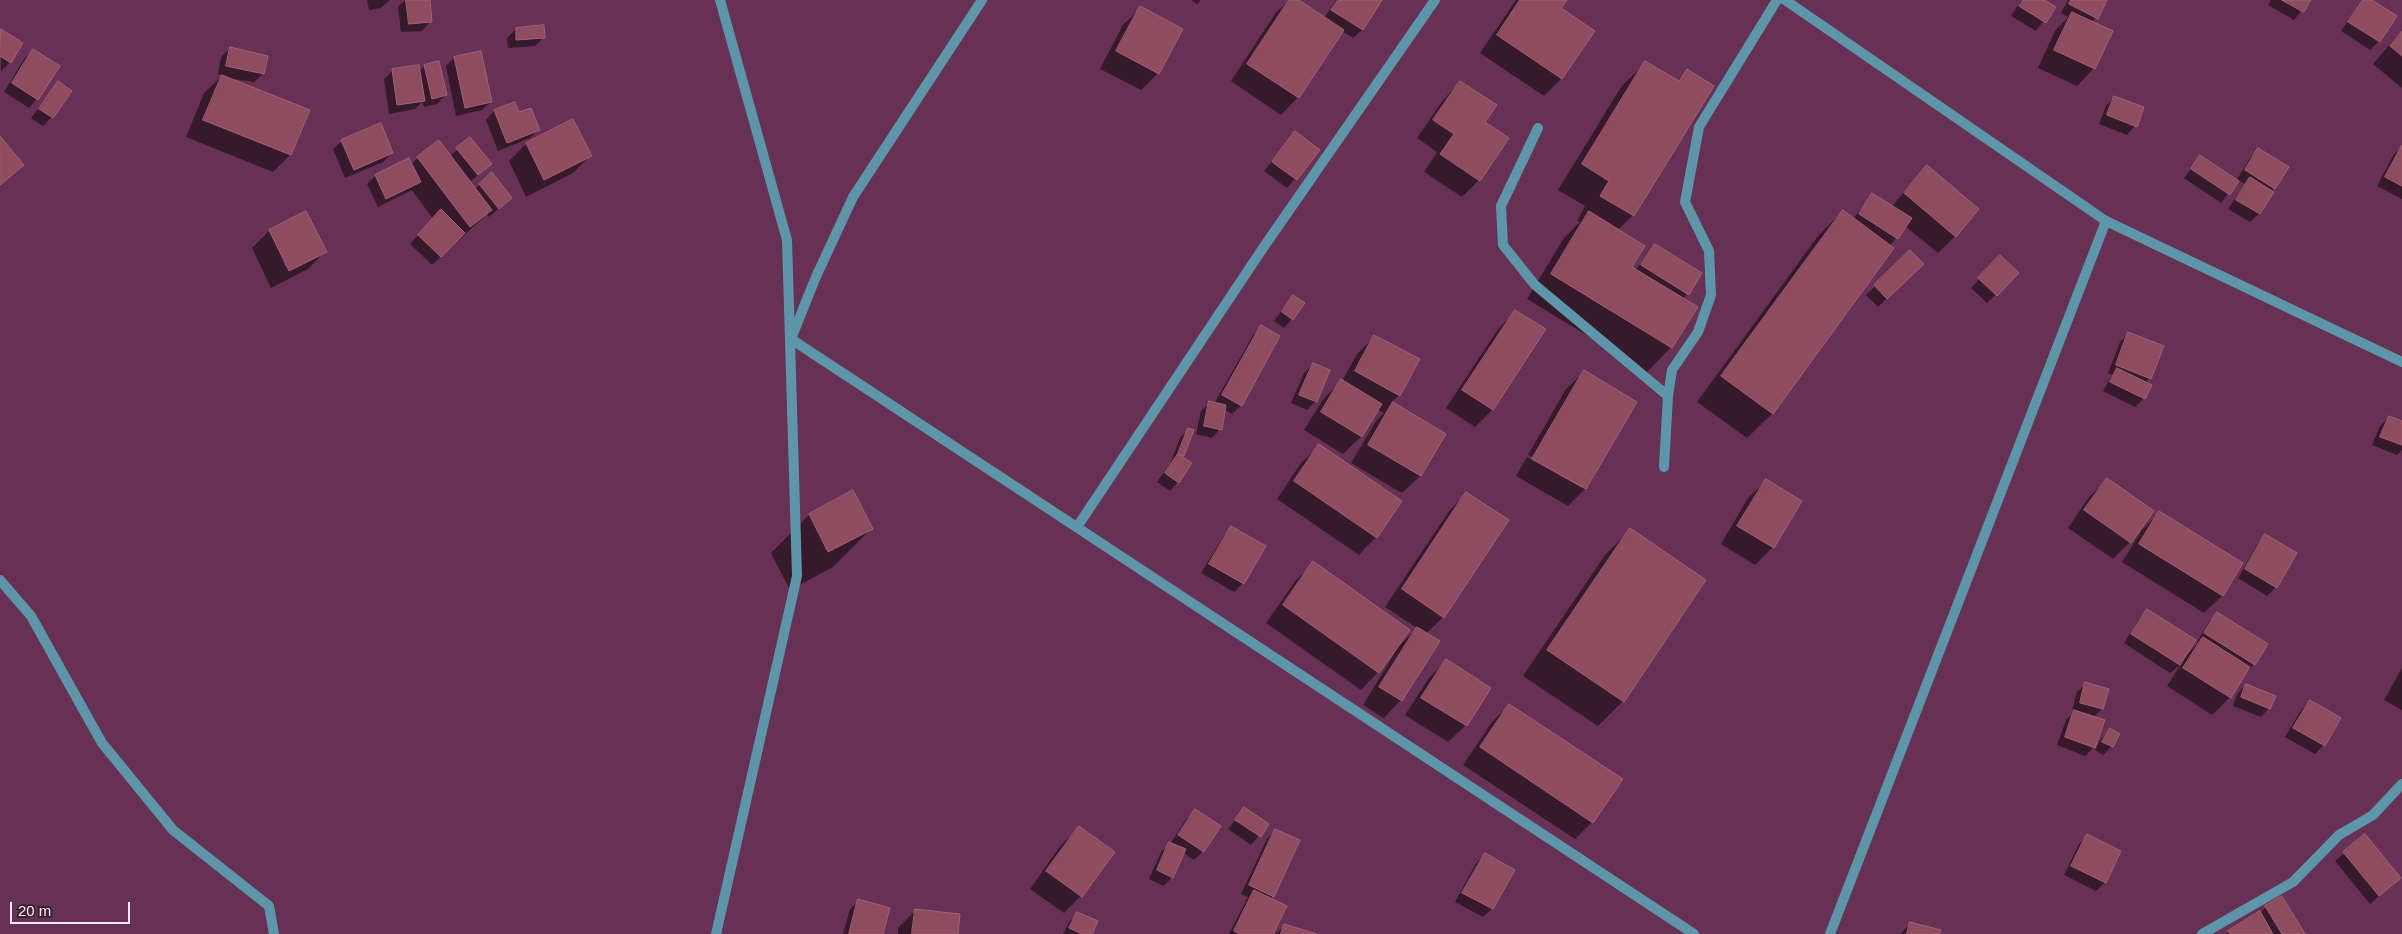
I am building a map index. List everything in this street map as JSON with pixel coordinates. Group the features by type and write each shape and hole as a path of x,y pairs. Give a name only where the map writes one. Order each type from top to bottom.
{"street":[{"path":"716,934 797,576 787,240 720,0"},
{"path":"791,339 852,197 982,0"},
{"path":"1077,527 1263,248 1435,0"},
{"path":"1664,467 1668,396 1672,370 1698,332 1711,295 1709,250 1685,202 1699,127 1778,0"},
{"path":"1785,0 2106,221 2402,362"},
{"path":"1538,128 1501,206 1504,245 1535,285 1668,396"},
{"path":"1830,934 2106,221"},
{"path":"791,339 1694,934"},
{"path":"0,580 31,616 102,743 173,830 269,906 274,934"},
{"path":"2202,934 2293,882 2339,835 2373,815 2402,784"}],"building":[{"path":"406,0 430,0 432,22 409,24"},
{"path":"1289,0 1299,0 1344,30 1299,98 1247,64"},
{"path":"1338,0 1382,0 1363,30 1331,10"},
{"path":"1520,0 1567,0 1561,8 1595,31 1562,79 1497,35"},
{"path":"2023,0 2045,0 2056,7 2046,23 2019,6"},
{"path":"2071,0 2107,0 2098,19 2069,4"},
{"path":"2282,0 2311,0 2304,12"},
{"path":"2363,0 2372,0 2397,16 2380,42 2348,22"},
{"path":"1140,6 1183,29 1159,74 1116,51"},
{"path":"2072,12 2113,31 2095,69 2054,50"},
{"path":"544,25 545,38 516,40 516,28"},
{"path":"1,29 23,43 11,63 0,56"},
{"path":"2402,31 2402,56 2390,46"},
{"path":"230,47 268,56 264,74 226,66"},
{"path":"33,49 60,66 38,100 12,83"},
{"path":"481,51 492,102 465,108 454,57"},
{"path":"439,61 447,95 432,99 424,65"},
{"path":"1645,61 1679,81 1687,69 1714,86 1634,216 1600,196 1609,181 1582,164"},
{"path":"419,65 425,101 397,105 392,69"},
{"path":"222,75 310,110 291,155 203,120"},
{"path":"58,81 72,91 53,118 39,109"},
{"path":"1460,81 1497,105 1485,122 1509,138 1480,181 1440,154 1454,134 1433,120"},
{"path":"2114,96 2144,107 2137,127 2107,115"},
{"path":"515,102 519,112 531,108 540,130 507,143 494,110"},
{"path":"573,119 592,156 544,180 526,143"},
{"path":"381,123 393,153 354,170 341,140"},
{"path":"1295,131 1320,150 1297,180 1272,162"},
{"path":"0,136 24,165 0,185"},
{"path":"470,137 492,164 478,175 456,148"},
{"path":"439,140 492,210 470,227 417,157"},
{"path":"2402,145 2402,186 2385,177"},
{"path":"2258,148 2289,167 2275,189 2245,170"},
{"path":"2200,155 2239,181 2230,195 2191,169"},
{"path":"409,158 421,182 386,199 375,175"},
{"path":"1927,165 1979,209 1956,237 1904,193"},
{"path":"492,172 512,198 499,209 479,184"},
{"path":"2250,177 2274,192 2260,214 2236,200"},
{"path":"1872,193 1912,218 1898,239 1859,214"},
{"path":"441,209 465,233 441,257 418,235"},
{"path":"1843,210 1894,248 1773,414 1721,376"},
{"path":"306,211 327,252 289,271 269,230"},
{"path":"1589,211 1645,246 1632,267 1698,307 1672,348 1551,274"},
{"path":"1655,244 1702,273 1689,295 1641,265"},
{"path":"1910,250 1924,264 1887,299 1874,285"},
{"path":"2000,255 2019,273 1997,296 1978,278"},
{"path":"1293,295 1305,303 1293,320 1282,312"},
{"path":"1515,310 1546,329 1493,410 1462,390"},
{"path":"1261,325 1280,336 1242,406 1222,395"},
{"path":"2128,332 2164,346 2151,379 2116,365"},
{"path":"1374,335 1420,359 1400,396 1355,371"},
{"path":"1313,363 1330,370 1317,402 1299,395"},
{"path":"2117,368 2152,385 2145,399 2110,382"},
{"path":"1584,370 1637,402 1586,489 1532,459"},
{"path":"1341,379 1382,404 1362,437 1321,412"},
{"path":"1209,401 1226,405 1222,430 1204,426"},
{"path":"1393,402 1446,434 1421,476 1368,445"},
{"path":"2389,416 2402,421 2402,445 2380,437"},
{"path":"1188,428 1194,430 1184,456 1178,454"},
{"path":"1319,444 1402,501 1377,538 1294,481"},
{"path":"1178,454 1192,463 1179,483 1165,473"},
{"path":"2107,478 2154,511 2131,543 2084,510"},
{"path":"1766,479 1802,501 1774,548 1737,526"},
{"path":"853,490 873,529 828,552 809,514"},
{"path":"1466,492 1509,520 1444,618 1402,589"},
{"path":"2159,511 2243,563 2223,596 2139,544"},
{"path":"1231,526 1266,546 1244,584 1209,564"},
{"path":"1630,528 1706,580 1624,702 1547,650"},
{"path":"2265,534 2297,553 2277,588 2245,569"},
{"path":"1313,561 1410,630 1379,673 1283,605"},
{"path":"2147,609 2196,640 2180,665 2131,634"},
{"path":"2217,612 2268,644 2255,665 2204,633"},
{"path":"1417,627 1440,641 1402,701 1379,687"},
{"path":"2203,637 2250,667 2231,698 2183,668"},
{"path":"1446,659 1491,688 1467,726 1421,698"},
{"path":"2085,682 2109,689 2103,709 2080,703"},
{"path":"2246,684 2276,696 2270,709 2241,697"},
{"path":"2310,700 2341,718 2325,746 2293,728"},
{"path":"1509,704 1623,779 1593,823 1480,747"},
{"path":"2074,710 2105,720 2095,748 2065,737"},
{"path":"2110,728 2120,734 2113,747 2102,742"},
{"path":"1244,807 1269,824 1261,837 1235,820"},
{"path":"1195,809 1221,826 1204,852 1178,835"},
{"path":"1079,826 1115,852 1082,897 1046,871"},
{"path":"1275,829 1300,840 1274,897 1249,885"},
{"path":"2087,834 2121,851 2106,883 2071,866"},
{"path":"2365,834 2401,878 2379,896 2343,852"},
{"path":"1169,842 1186,849 1173,878 1157,870"},
{"path":"1485,853 1515,870 1493,909 1462,893"},
{"path":"1254,890 1287,906 1273,934 1240,934 1234,931"},
{"path":"2282,896 2305,934 2282,934 2265,906"},
{"path":"858,899 890,908 883,934 849,934"},
{"path":"915,909 960,914 958,934 912,934"},
{"path":"2260,911 2273,934 2230,934 2228,931"},
{"path":"1077,912 1098,921 1092,934 1082,934 1069,928"},
{"path":"1910,922 1941,930 1939,934 1907,934"},
{"path":"1284,924 1317,934 1281,934"}]}
